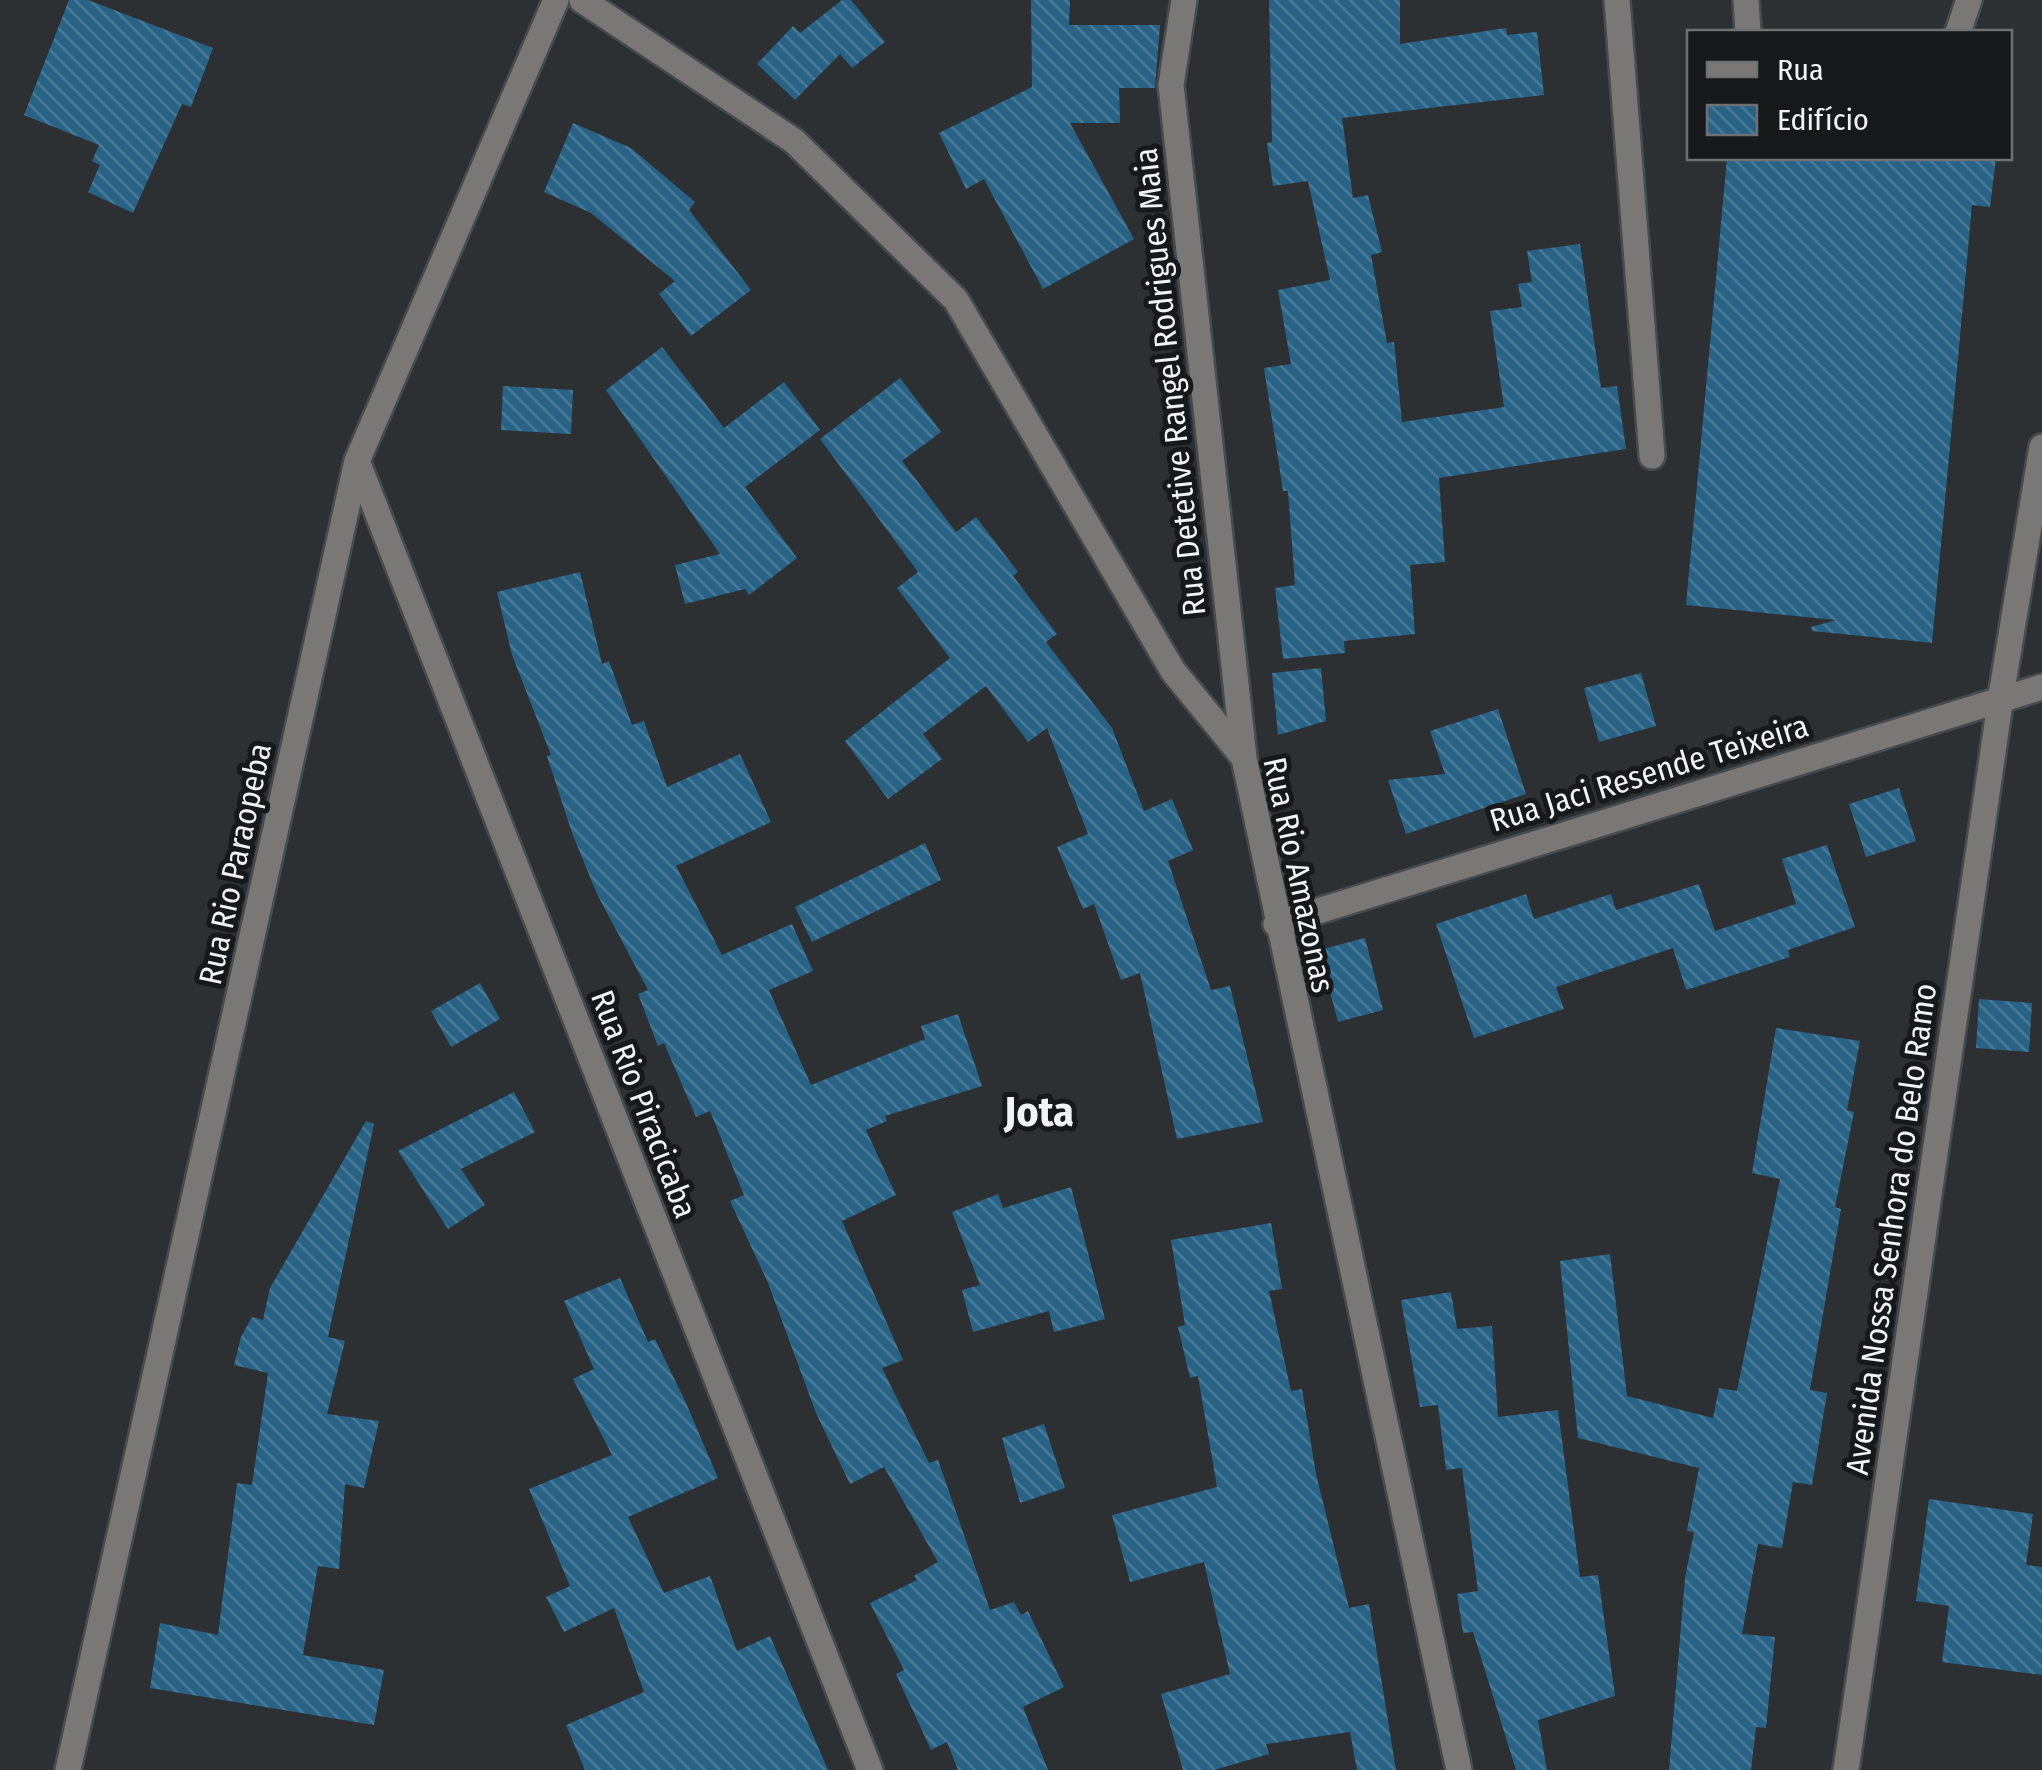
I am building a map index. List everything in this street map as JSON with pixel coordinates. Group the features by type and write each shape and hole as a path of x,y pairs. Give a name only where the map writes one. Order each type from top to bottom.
{"street":[{"name":"Rua Rio Paraopeba","path":"68,1770 358,461 556,0"},
{"name":"Rua Rio Amazonas","path":"582,0 794,141 956,300 1173,671 1244,758 1276,924 1459,1770"},
{"name":"Rua Detetive Rangel Rodrigues Maia","path":"1184,0 1170,85 1244,758"},
{"path":"1617,0 1652,456"},
{"path":"1746,0 1748,30"},
{"path":"1959,30 1970,0"},
{"name":"Avenida Nossa Senhora do Belo Ramo","path":"1846,1770 2001,696 2042,447"},
{"name":"Rua Rio Piracicaba","path":"358,461 870,1770"},
{"name":"Rua Jaci Resende Teixeira","path":"1276,924 2001,696 2042,687"}],"building":[{"path":"69,0 88,0 213,48 191,107 182,104 133,213 88,192 100,165 92,161 99,145 24,115"},
{"path":"842,0 851,0 885,42 852,68 840,54 795,100 757,64 793,26 800,33"},
{"path":"1031,0 1070,0 1069,25 1160,25 1155,88 1119,88 1120,123 1070,123 1134,239 1043,289 984,179 966,189 939,133 1032,87"},
{"path":"1269,0 1400,0 1400,44 1506,28 1507,35 1537,32 1544,95 1342,118 1353,198 1368,195 1382,252 1371,255 1387,343 1394,342 1402,422 1504,407 1490,311 1522,307 1518,284 1532,282 1527,251 1580,244 1601,388 1617,386 1626,449 1439,478 1445,562 1410,565 1415,634 1344,641 1345,653 1283,659 1275,588 1295,585 1288,491 1283,491 1264,368 1291,364 1278,290 1330,280 1308,181 1273,186 1267,143 1272,142"},
{"path":"573,123 631,148 695,202 689,210 751,290 691,336 659,294 675,281 591,213 544,192"},
{"path":"1727,160 1996,160 1990,207 1972,205 1932,643 1812,631 1811,627 1836,620 1686,605"},
{"path":"662,347 724,428 784,382 820,430 745,487 797,558 749,595 745,589 685,604 675,565 720,554 606,390"},
{"path":"900,378 941,432 902,461 956,532 976,517 1018,572 1013,576 1057,634 1046,642 1112,728 1144,811 1172,799 1193,850 1168,861 1211,990 1230,986 1263,1122 1177,1139 1140,973 1121,980 1094,904 1083,909 1057,847 1088,834 1047,728 1028,742 986,686 923,734 942,759 888,799 845,741 950,658 897,588 918,572 820,439"},
{"path":"503,386 573,390 571,434 501,430"},
{"path":"580,572 602,664 609,661 632,725 644,721 667,787 740,754 771,822 676,866 722,955 792,924 813,971 769,990 811,1085 925,1039 921,1026 958,1014 982,1086 885,1116 887,1121 866,1130 896,1195 842,1221 903,1360 882,1368 929,1463 938,1460 990,1610 1014,1602 1021,1615 1028,1611 1064,1687 1023,1707 1048,1770 958,1770 947,1742 931,1750 896,1674 904,1670 870,1603 917,1580 914,1576 938,1562 884,1467 850,1484 816,1413 768,1283 730,1201 744,1195 710,1111 696,1117 664,1043 658,1046 638,994 648,990 597,894 572,833 547,756 551,755 512,655 497,592"},
{"path":"1321,668 1326,721 1278,735 1272,673"},
{"path":"1641,673 1656,726 1599,742 1584,688"},
{"path":"1498,709 1526,794 1406,834 1388,780 1445,774 1430,731"},
{"path":"1899,788 1916,841 1866,857 1849,804"},
{"path":"925,843 941,880 812,942 795,907"},
{"path":"1827,845 1855,927 1788,950 1790,957 1686,990 1673,948 1556,987 1564,1009 1474,1038 1436,924 1526,894 1534,919 1611,894 1616,910 1699,884 1715,931 1796,904 1782,859"},
{"path":"1365,938 1383,1010 1338,1022 1319,950"},
{"path":"480,983 500,1019 451,1047 431,1011"},
{"path":"1979,999 2032,1003 2029,1052 1976,1048"},
{"path":"1776,1028 1860,1041 1847,1110 1854,1112 1835,1207 1841,1209 1810,1390 1827,1393 1812,1485 1793,1482 1782,1548 1758,1544 1742,1634 1775,1637 1766,1728 1756,1727 1751,1770 1669,1770 1685,1578 1694,1532 1687,1531 1699,1468 1578,1438 1560,1261 1610,1254 1627,1396 1713,1418 1719,1388 1737,1391 1780,1179 1752,1173"},
{"path":"514,1092 535,1132 461,1169 485,1205 448,1229 398,1151"},
{"path":"366,1121 374,1124 328,1337 345,1341 327,1414 379,1421 364,1488 345,1484 339,1569 318,1566 303,1655 384,1670 374,1725 150,1688 160,1623 218,1635 237,1483 252,1485 268,1373 234,1365 241,1337 252,1317 263,1320 270,1288"},
{"path":"1071,1187 1105,1319 1054,1332 1049,1311 973,1332 962,1290 980,1285 952,1212 998,1194 1003,1208"},
{"path":"1271,1223 1282,1289 1269,1291 1291,1391 1302,1389 1316,1474 1349,1608 1369,1604 1396,1770 1357,1770 1350,1732 1266,1744 1269,1754 1214,1770 1183,1770 1161,1694 1230,1674 1204,1562 1130,1582 1112,1515 1217,1487 1198,1376 1190,1378 1178,1327 1185,1325 1171,1240"},
{"path":"620,1278 648,1342 655,1339 718,1478 628,1517 664,1593 710,1576 737,1651 770,1636 828,1770 585,1770 566,1725 644,1692 614,1608 564,1632 546,1597 570,1586 529,1489 612,1455 573,1379 594,1369 564,1301"},
{"path":"1451,1292 1457,1329 1492,1326 1498,1417 1558,1410 1580,1577 1598,1575 1615,1696 1538,1720 1547,1770 1516,1770 1473,1632 1463,1633 1457,1594 1478,1591 1462,1468 1446,1470 1438,1405 1420,1407 1401,1300"},
{"path":"1044,1424 1065,1488 1020,1503 1002,1438"},
{"path":"1929,1499 2033,1514 2026,1565 2042,1567 2042,1675 1942,1662 1949,1606 1916,1601"}],"district":[{"name":"Jota","path":"1039,1112"}]}
